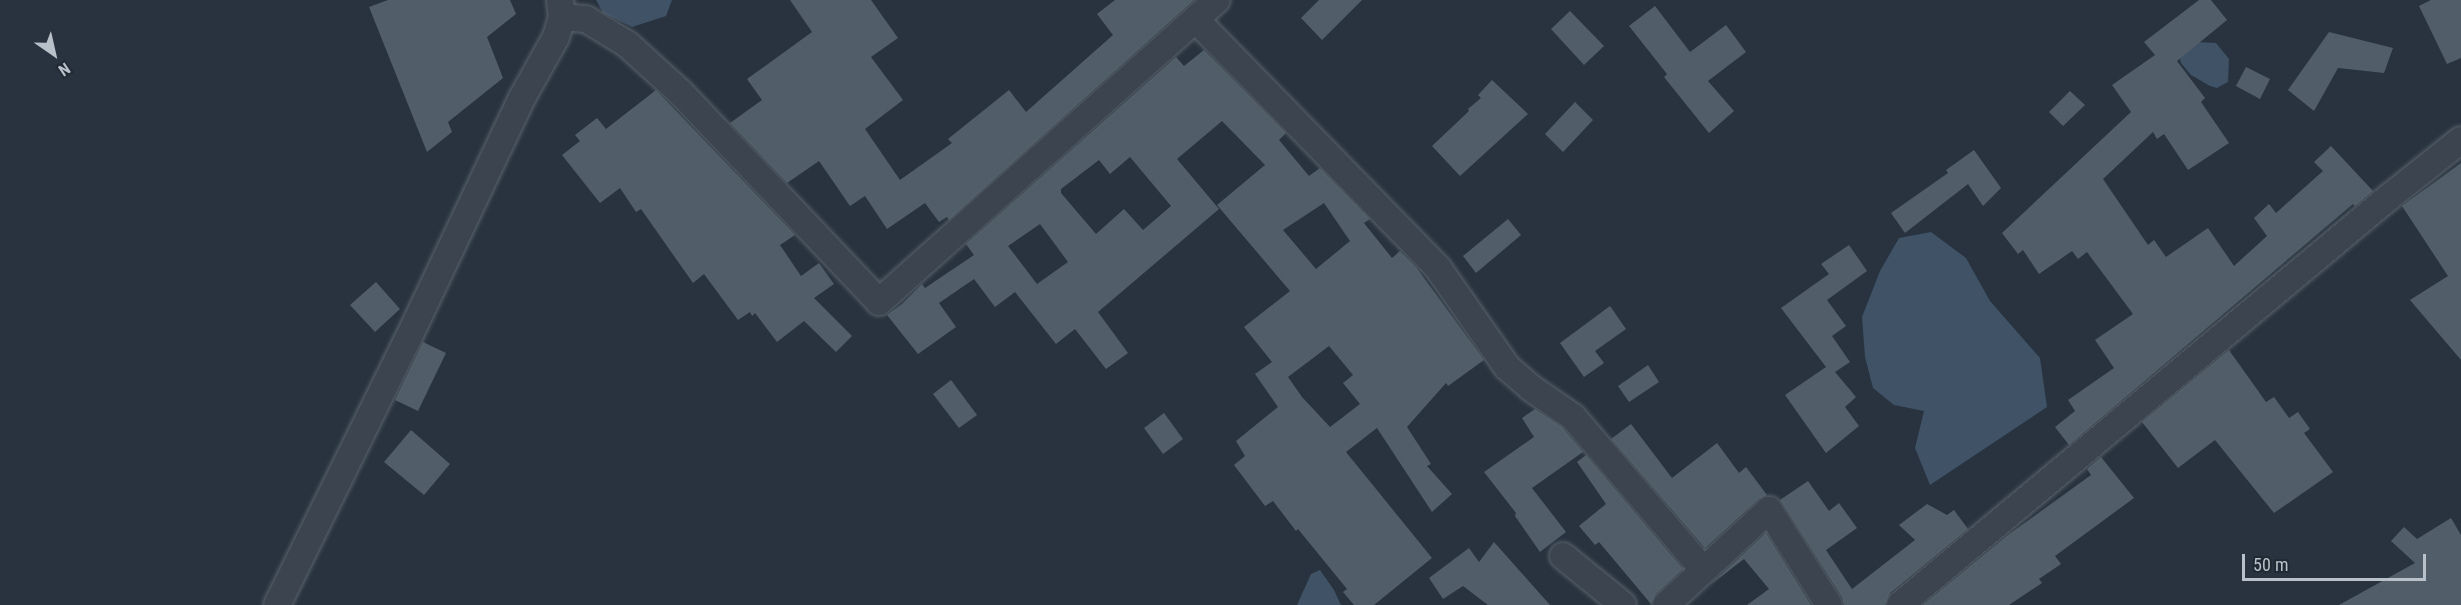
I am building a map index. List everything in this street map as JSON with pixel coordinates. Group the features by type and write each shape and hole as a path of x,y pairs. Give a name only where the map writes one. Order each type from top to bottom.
{"street":[{"path":"277,605 408,339 522,98 556,38 561,8 605,29 636,52 680,92 879,302 1217,0"},
{"path":"1196,20 1416,244 1455,290 1508,367 1531,388 1573,417 1703,569"},
{"path":"1900,605 2333,243 2461,140"},
{"path":"1666,605 1769,510 1829,605"},
{"path":"1563,556 1623,605"}],"water":[{"path":"596,0 672,0 666,16 632,27 603,13"},
{"path":"2195,42 2216,43 2229,59 2228,82 2217,88 2210,86 2191,75 2181,63 2179,55"},
{"path":"1931,232 1966,258 1990,301 2040,358 2047,407 1930,485 1915,448 1924,411 1894,405 1873,388 1865,357 1862,317 1880,271 1899,238"},
{"path":"1320,570 1341,605 1297,605 1311,574"}],"building":[{"path":"388,0 510,0 516,14 487,37 503,78 448,122 452,132 427,152 369,7"},
{"path":"790,0 871,0 898,38 871,57 903,100 865,129 900,180 952,143 948,139 1009,90 1026,112 1113,35 1097,14 1115,0 1194,0 949,220 947,217 939,222 925,203 887,229 865,196 850,206 819,161 787,183 730,123 762,100 747,79 812,32"},
{"path":"1319,0 1362,0 1322,40 1301,18"},
{"path":"2199,0 2211,0 2227,20 2177,61 2205,98 2201,102 2229,143 2188,170 2164,134 2157,139 2153,132 2103,179 2148,245 2154,240 2166,257 2208,228 2234,266 2267,236 2254,218 2269,204 2276,213 2323,171 2314,162 2331,146 2373,191 2355,206 2353,204 2069,445 2055,427 2075,411 2068,400 2114,368 2095,340 2133,314 2087,252 2078,259 2072,251 2039,274 2023,250 2018,254 2002,233 2131,112 2112,85 2155,55 2144,42"},
{"path":"2431,0 2461,0 2461,58 2447,64 2419,6"},
{"path":"1655,6 1690,52 1726,25 1746,52 1708,81 1734,111 1709,133 1664,77 1667,74 1629,26"},
{"path":"1570,11 1604,46 1584,65 1551,29"},
{"path":"2329,32 2393,48 2384,73 2338,68 2314,111 2288,90"},
{"path":"1204,50 1286,133 1279,140 1309,176 1320,168 1370,219 1364,223 1392,258 1400,251 1416,267 1484,360 1448,386 1446,383 1407,427 1431,464 1427,466 1452,494 1432,512 1377,428 1346,452 1432,558 1374,605 1354,605 1343,592 1347,589 1298,529 1296,531 1273,501 1265,506 1234,465 1245,456 1236,441 1278,407 1255,374 1272,362 1244,327 1290,291 1217,205 1265,165 1222,121 1177,159 1219,209 1098,312 1128,353 1106,369 1075,329 1056,344 1015,292 995,307 974,279 939,303 956,327 918,354 887,315 922,284 925,288 974,255 966,244 1176,57 1184,66","holes":["1130,157 1171,206 1143,230 1124,209 1096,234 1061,193 1061,189 1099,160 1110,174","1324,203 1350,241 1316,269 1283,230","1040,224 1068,262 1037,284 1008,246","1329,346 1353,375 1343,383 1360,404 1330,427 1302,397 1288,377"]},
{"path":"2246,67 2270,79 2260,99 2236,86"},
{"path":"1492,80 1528,114 1460,176 1432,146 1481,98 1478,95"},
{"path":"656,90 795,235 780,245 801,276 819,263 834,284 814,298 852,336 836,352 804,321 777,342 755,313 752,316 750,312 738,320 704,274 693,283 641,209 636,212 620,188 600,203 562,155 580,141 575,135 597,118 606,129"},
{"path":"2070,91 2085,105 2063,126 2049,112"},
{"path":"1575,102 1593,120 1563,152 1545,134"},
{"path":"1974,150 2001,188 1983,206 1968,184 1905,233 1891,213 1948,173 1946,170"},
{"path":"2461,163 2461,360 2410,300 2448,276 2402,206"},
{"path":"1508,219 1521,235 1476,273 1463,256"},
{"path":"1849,245 1867,271 1827,300 1846,326 1832,336 1850,362 1835,372 1856,397 1845,407 1859,426 1826,453 1785,395 1826,367 1781,308 1829,274 1821,264"},
{"path":"376,282 400,309 375,332 350,305"},
{"path":"1610,306 1626,329 1595,351 1604,363 1584,377 1560,343"},
{"path":"423,342 446,353 418,411 395,400"},
{"path":"2229,350 2266,402 2274,397 2289,418 2298,412 2310,429 2304,433 2333,472 2274,513 2215,440 2178,468 2142,422"},
{"path":"1648,365 1659,382 1629,402 1618,386"},
{"path":"951,380 977,415 959,428 933,394"},
{"path":"1535,409 1562,427 1583,452 1532,488 1566,532 1540,552 1515,516 1516,513 1484,472 1534,437 1522,418"},
{"path":"1164,413 1183,439 1163,454 1144,428"},
{"path":"1631,424 1672,478 1717,443 1739,473 1746,467 1767,495 1759,499 1705,548 1611,439"},
{"path":"411,430 450,464 424,495 384,462"},
{"path":"1586,455 1683,569 1656,594 1651,604 1599,542 1595,545 1579,526 1606,504 1577,462"},
{"path":"2101,457 2134,498 2055,556 2061,564 2039,579 2042,583 2009,605 1923,605 2008,535 2091,475 2087,469"},
{"path":"1808,481 1829,511 1839,503 1857,528 1826,550 1852,589 1915,540 1899,525 1927,504 1947,515 1954,510 1968,529 1890,593 1885,605 1844,605 1842,597 1780,500"},
{"path":"2451,518 2461,535 2461,605 2339,605 2415,563 2391,541 2404,527 2417,539"},
{"path":"1766,533 1811,605 1747,605 1769,589 1744,559 1710,585"},
{"path":"1494,542 1550,605 1488,605 1463,586 1443,599 1429,578 1469,548 1479,562"}]}
